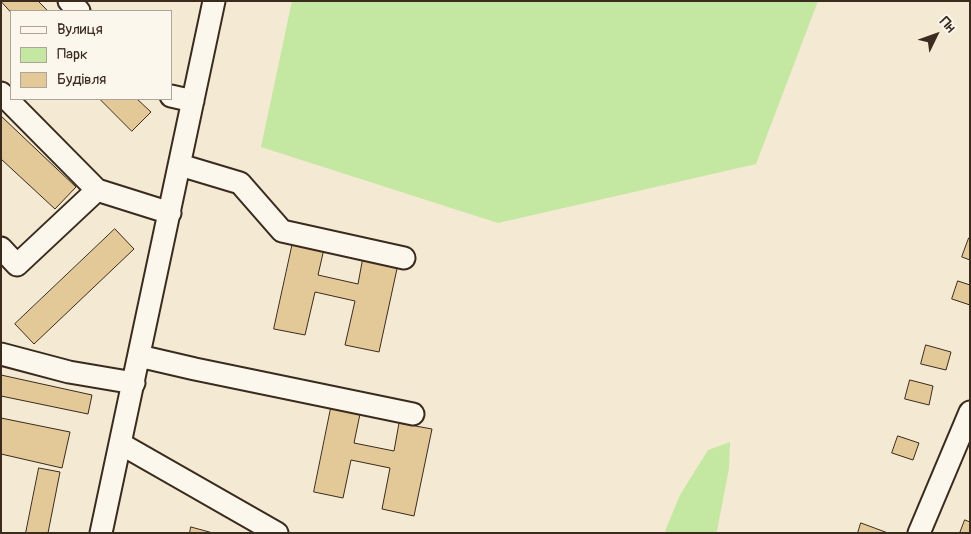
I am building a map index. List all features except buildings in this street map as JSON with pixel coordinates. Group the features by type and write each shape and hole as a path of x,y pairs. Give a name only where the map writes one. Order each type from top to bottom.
{"street":[{"path":"69,1 78,10"},
{"path":"101,533 214,1"},
{"path":"1,93 97,190 170,212"},
{"path":"172,96 193,101"},
{"path":"180,165 240,183 282,231 404,258"},
{"path":"1,248 17,265 97,190"},
{"path":"1,354 68,372 134,383"},
{"path":"140,356 413,414"},
{"path":"919,533 970,412"},
{"path":"121,444 277,533"}],"green space":[{"path":"292,1 818,1 756,164 498,223 261,147"},
{"path":"730,442 729,468 717,531 715,533 670,533 665,531 680,495 708,450"}]}
